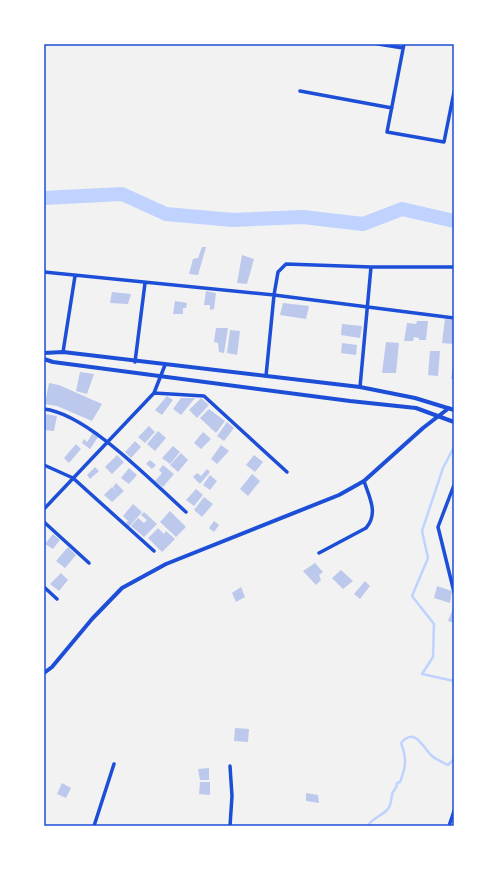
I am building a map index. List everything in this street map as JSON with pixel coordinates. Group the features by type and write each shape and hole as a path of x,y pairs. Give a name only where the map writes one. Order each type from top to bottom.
{"street":[{"path":"378,44 404,46 387,132 444,142 454,92"},
{"path":"300,91 392,108"},
{"path":"266,376 274,295 278,272 286,264 371,267 454,267"},
{"path":"360,387 371,267"},
{"path":"44,272 274,295 454,318"},
{"path":"63,352 75,276"},
{"path":"135,362 145,282"},
{"path":"44,353 63,352 135,362 360,387 415,398 454,410"},
{"path":"44,359 53,362 416,408 454,422"},
{"path":"44,509 154,393 165,365"},
{"path":"154,393 204,396 287,472"},
{"path":"44,673 52,667 92,619 122,588 166,564 339,496 364,481 423,428 449,408"},
{"path":"44,409 76,420 107,442 186,512"},
{"path":"44,464 73,478 154,551"},
{"path":"319,553 366,528 372,522 374,515 364,481"},
{"path":"454,485 438,527 454,592"},
{"path":"44,522 90,563"},
{"path":"44,587 57,599"},
{"path":"94,826 114,764"},
{"path":"230,766 232,796 230,826"},
{"path":"449,826 454,811"}],"building":[{"path":"202,247 206,247 198,275 189,274 193,259 198,258"},
{"path":"242,255 254,259 247,284 237,283"},
{"path":"206,291 216,293 214,309 210,310 210,305 204,305"},
{"path":"112,292 131,294 128,304 110,303"},
{"path":"175,301 187,303 186,308 183,308 183,314 173,314"},
{"path":"283,303 309,306 306,319 280,315"},
{"path":"445,319 454,320 453,344 442,343"},
{"path":"417,321 428,321 426,340 419,340 419,338 414,337 413,341 404,341 407,323 416,324"},
{"path":"342,324 362,326 360,338 341,335"},
{"path":"216,328 228,328 224,353 219,352 218,343 214,342"},
{"path":"230,330 240,331 237,355 227,353"},
{"path":"386,342 399,343 396,373 382,373"},
{"path":"342,343 357,345 356,355 341,353"},
{"path":"430,351 440,351 438,376 428,375"},
{"path":"453,365 454,379 451,379"},
{"path":"80,372 94,374 87,394 76,391"},
{"path":"49,383 59,385 102,404 92,421 57,406 45,404"},
{"path":"167,396 173,400 162,415 155,410"},
{"path":"181,398 195,398 181,415 173,409"},
{"path":"201,398 209,405 197,418 189,410"},
{"path":"209,409 225,421 216,433 200,418"},
{"path":"44,414 57,416 54,431 44,430"},
{"path":"227,422 234,428 224,441 217,436"},
{"path":"149,426 155,432 145,443 138,437"},
{"path":"158,431 166,438 155,451 147,444"},
{"path":"203,432 211,439 201,449 194,443"},
{"path":"93,433 98,437 90,449 82,443 84,439 87,442"},
{"path":"135,441 141,447 131,458 125,452"},
{"path":"76,444 81,449 69,463 64,458"},
{"path":"221,445 229,451 217,464 211,459"},
{"path":"173,446 180,452 170,464 162,458"},
{"path":"181,453 188,460 178,472 170,465"},
{"path":"117,455 124,462 112,474 105,467"},
{"path":"254,455 263,462 255,472 246,465"},
{"path":"150,460 156,465 152,469 146,464"},
{"path":"163,465 174,474 163,487 155,481 162,473 159,470"},
{"path":"95,467 99,471 90,479 87,475"},
{"path":"129,468 137,475 129,484 121,478"},
{"path":"207,469 210,472 200,484 193,477 197,473 201,476"},
{"path":"252,474 260,481 248,496 240,489"},
{"path":"210,475 217,481 210,490 203,485"},
{"path":"116,483 124,491 112,502 104,495 112,487 117,491 113,487"},
{"path":"196,489 203,495 194,506 186,500"},
{"path":"204,497 213,504 202,517 194,510"},
{"path":"133,504 142,512 129,527 126,523 128,521 123,516"},
{"path":"170,511 186,527 176,537 160,522"},
{"path":"144,512 157,524 144,537 131,526 138,518 144,523 147,520 141,515"},
{"path":"214,521 219,525 214,532 209,528"},
{"path":"158,528 164,534 166,531 175,539 162,552 148,538"},
{"path":"53,534 60,540 53,549 45,544"},
{"path":"68,547 76,555 65,568 56,561"},
{"path":"315,563 323,572 319,575 321,580 316,585 303,571"},
{"path":"341,570 353,581 343,589 332,578"},
{"path":"61,573 68,580 59,591 50,584"},
{"path":"365,581 370,586 360,599 354,594"},
{"path":"437,586 452,591 450,603 434,598"},
{"path":"241,587 245,597 236,602 232,593"},
{"path":"454,606 454,623 448,621"},
{"path":"235,728 249,729 248,742 234,741"},
{"path":"209,768 209,780 200,780 198,769"},
{"path":"200,782 210,782 210,795 199,794"},
{"path":"62,783 71,788 66,798 57,794"},
{"path":"306,793 318,795 319,803 306,801"}],"waterway":[{"path":"44,198 122,194 166,214 233,220 303,217 363,224 402,209 454,221"},
{"path":"454,447 443,468 422,531 428,558 412,596 434,624 433,657 422,674 454,681"},
{"path":"367,826 387,810 390,805 392,794 397,783 400,782 404,772 405,758 401,743 406,739 414,737 433,756 448,765 454,759"}]}
